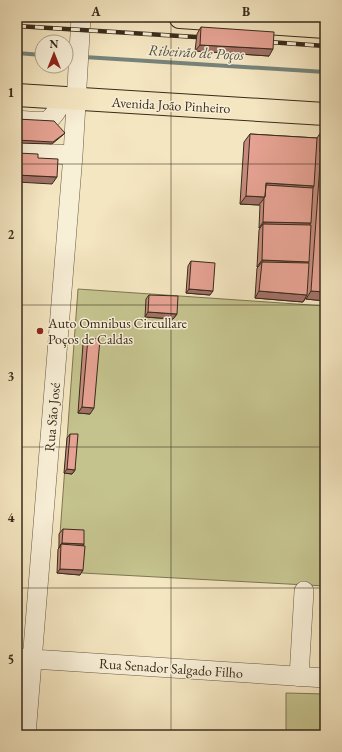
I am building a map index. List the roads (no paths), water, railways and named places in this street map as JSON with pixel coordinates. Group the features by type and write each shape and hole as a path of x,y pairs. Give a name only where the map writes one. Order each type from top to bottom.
{"main road":[{"path":"180,17 325,27"},
{"name":"Avenida João Pinheiro","path":"17,95 73,93 325,114"}],"street":[{"name":"Rua São José","path":"26,735 25,658 72,155 73,93 81,24"},
{"path":"17,120 46,121 53,117 73,93"},
{"path":"17,152 72,155"},
{"path":"299,676 304,591"},
{"name":"Rua Senador Salgado Filho","path":"25,658 325,678"}],"waterway":[{"name":"Ribeirão de Poços","path":"17,53 34,54"},
{"name":"Ribeirão de Poços","path":"84,57 325,72"}],"railway":[{"path":"17,26 196,37"},
{"path":"269,42 325,46"}],"place":[{"name":"Auto Omnibus Circullare Poços de Caldas","path":"40,331"}]}
